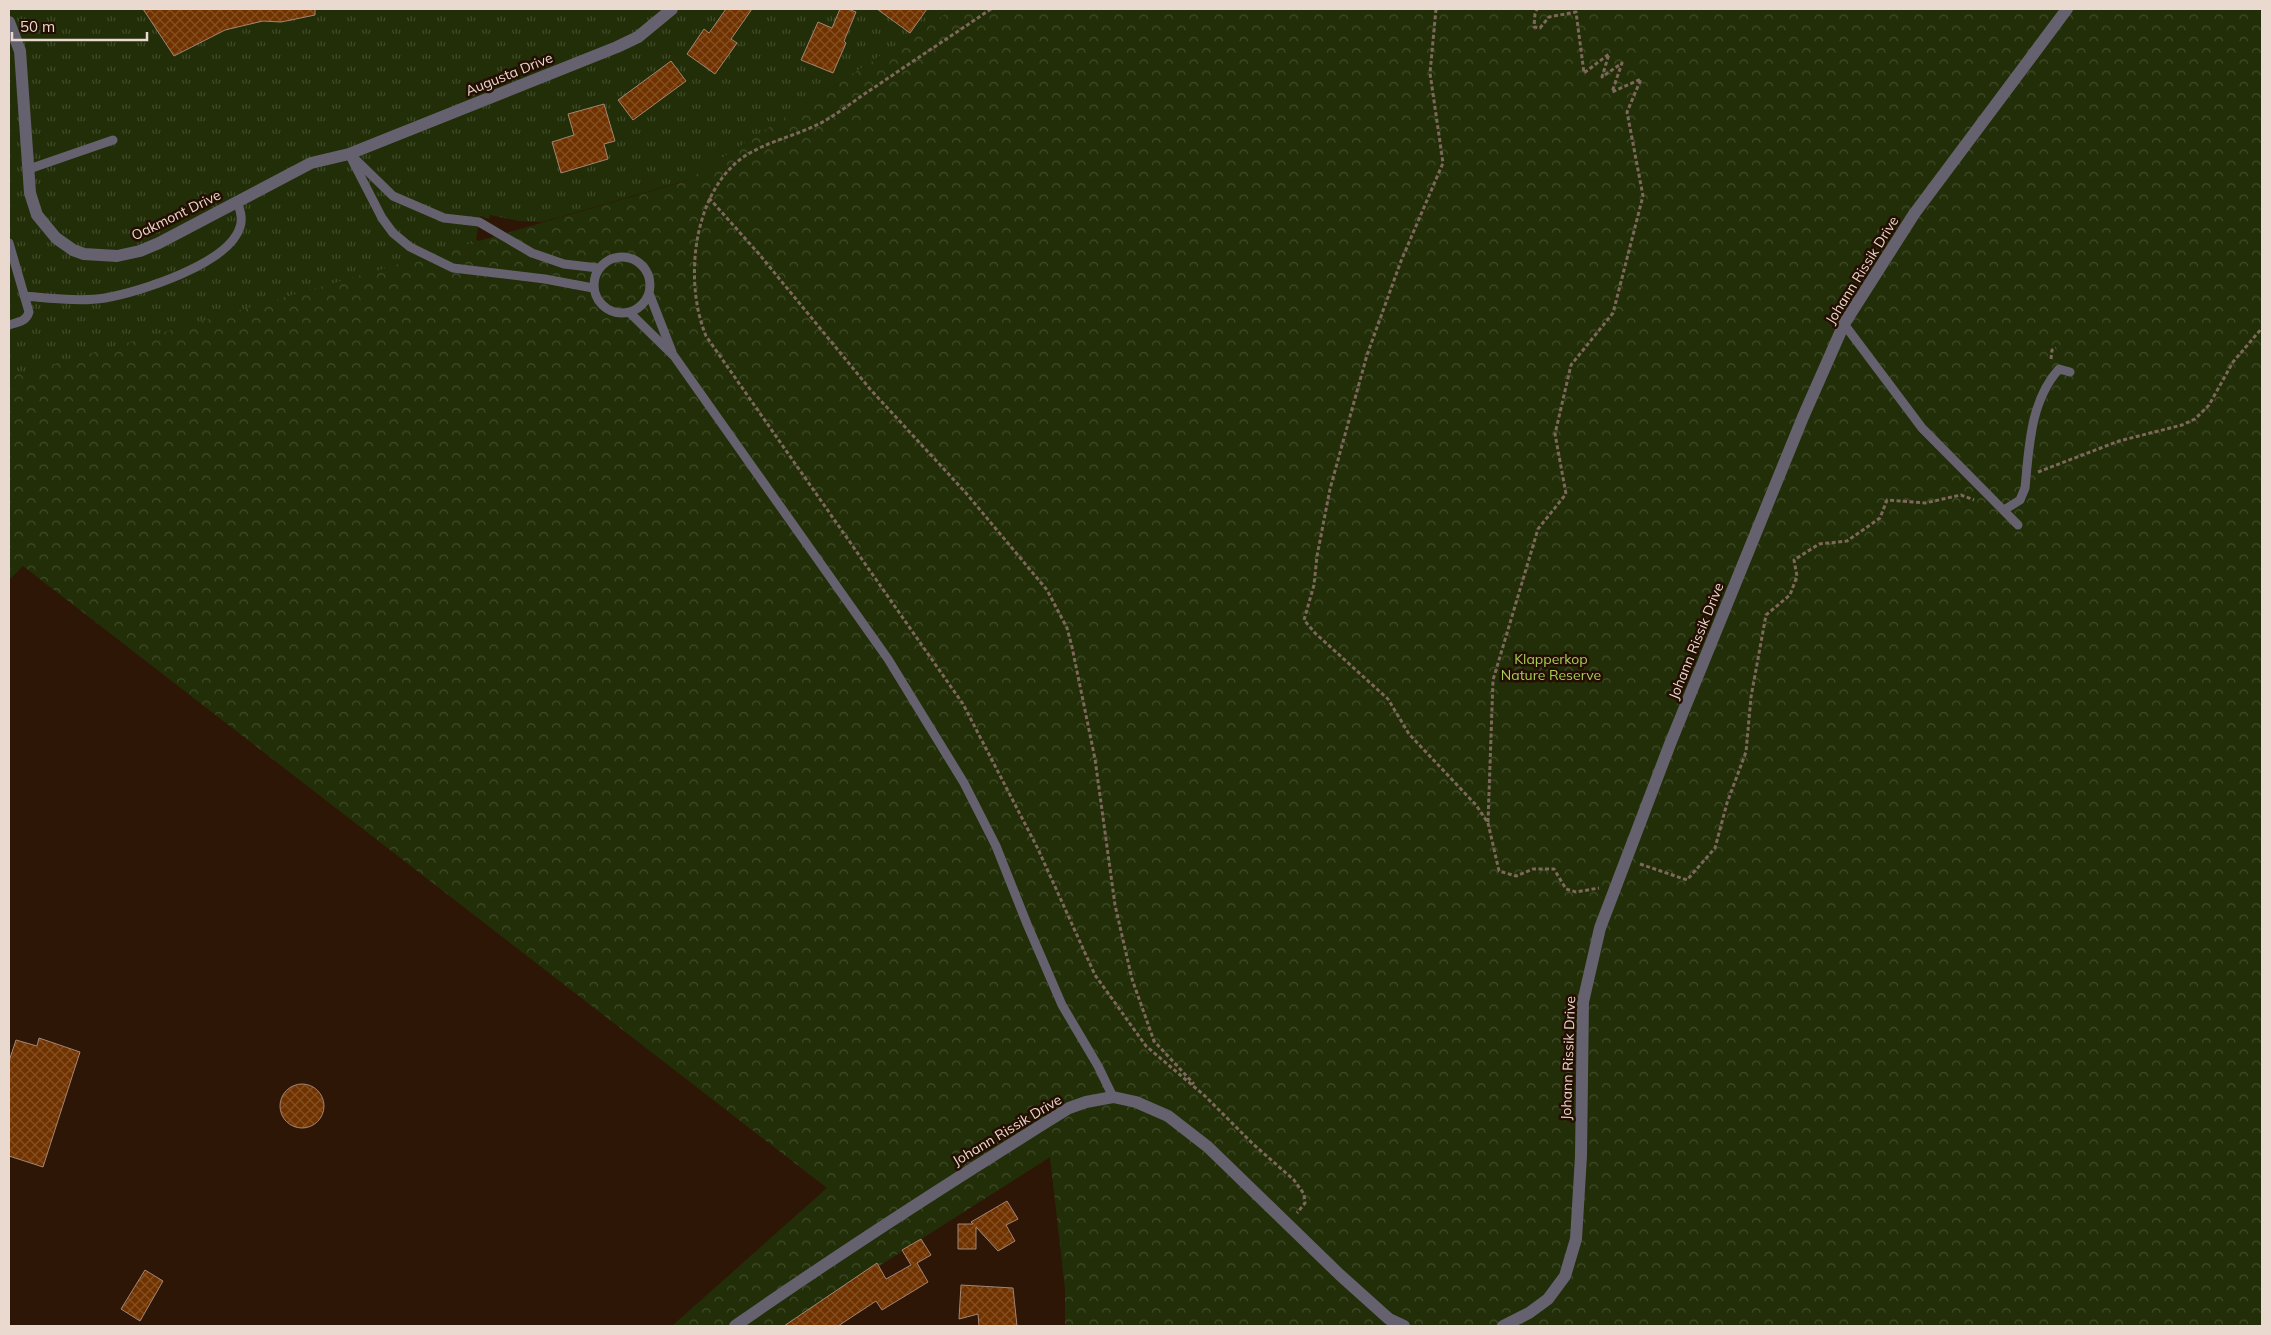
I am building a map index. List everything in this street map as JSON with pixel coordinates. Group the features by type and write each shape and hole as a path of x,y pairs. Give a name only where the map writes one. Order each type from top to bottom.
{"street":[{"name":"Augusta Drive","path":"349,154 617,47 638,37 672,9"},
{"name":"Johann Rissik Drive","path":"1503,1326 1529,1313 1548,1299 1565,1276 1576,1239 1581,1156 1580,1106 1584,1002 1600,928 1678,726 1799,426 1844,324 1914,214 2067,9"},
{"name":"Oakmont Drive","path":"9,22 20,51 30,193 37,215 45,226 65,245 94,256 117,256 140,251 311,163 349,154"},
{"name":"Johann Rissik Drive","path":"735,1326 808,1275 949,1182 1069,1108 1086,1102 1113,1097 1136,1102 1168,1116 1208,1148 1390,1319 1404,1326"}],"lane":[{"path":"29,169 113,140"},
{"path":"349,154 393,196 444,218 479,222 532,253 564,264 598,268 616,257 635,260 648,274 649,293 674,356"},
{"path":"349,154 382,218 393,233 410,247 453,268 545,278 593,288"},
{"path":"24,296 103,298 180,275 213,257 232,241 241,224 238,201"},
{"path":"9,243 29,312 28,318 9,325"},
{"path":"598,268 593,288 596,297 610,311 629,312 638,308 649,293"},
{"path":"9,278 18,275"},
{"path":"629,312 674,356 888,659 964,783 996,846 1026,924 1062,1005 1098,1066 1113,1097"},
{"path":"1844,324 1922,428 2018,525"},
{"path":"2004,510 2020,500 2026,477 2036,411 2044,390 2059,369 2070,372"}],"path":[{"path":"992,9 830,118 763,146 742,158 729,170 709,198 701,221 696,244 697,310 706,336 963,704 1038,849 1095,975 1146,1046 1205,1096"},
{"path":"1436,9 1430,73 1443,163 1401,261 1367,355 1330,489 1317,556 1314,585 1304,620 1315,633 1388,699 1409,734 1476,805 1488,823"},
{"path":"1537,9 1534,14 1534,27 1540,28 1549,17 1576,12 1584,73 1609,54 1602,77 1622,63 1612,92 1641,79 1627,112 1643,196 1613,313 1571,365 1555,434 1566,494 1538,528 1493,680 1488,823 1499,871 1516,876 1533,869 1554,869 1566,889 1576,892 1616,885"},
{"path":"709,198 759,254 870,389 966,493 1047,590 1057,607 1067,628 1095,759 1115,904 1132,979 1154,1041 1253,1144 1294,1180 1304,1194 1305,1203 1287,1222"},
{"path":"2026,477 2119,442 2182,425 2196,419 2210,405 2233,362 2262,328"},
{"path":"1637,863 1687,880 1715,848 1727,803 1746,752 1751,697 1766,615 1790,594 1797,576 1794,560 1819,544 1847,541 1880,518 1886,500 1924,503 1961,495 1978,501"}],"green space":[{"path":"9,9 953,9 688,180 542,222 519,221 490,215 489,219 480,216 476,240 483,242 9,377"},
{"name":"Klapperkop Nature Reserve","path":"953,9 2262,9 2262,1326 1065,1326 1065,1289 1050,1157 799,1317 788,1326 672,1326 827,1188 23,566 9,580 9,377 686,181"}],"building":[{"path":"143,9 315,9 315,15 281,22 263,21 225,30 174,56"},
{"path":"726,9 752,9 731,39 737,43 715,74 687,54 704,29 709,33"},
{"path":"840,9 856,12 844,41 846,43 833,73 801,60 818,22 832,28"},
{"path":"877,9 927,9 910,33"},
{"path":"671,61 686,81 633,120 618,100"},
{"path":"604,104 615,141 604,144 608,159 561,173 552,142 574,135 568,114"},
{"path":"39,1038 80,1052 43,1167 9,1156 9,1061 16,1040 37,1046"},
{"path":"302,1084 314,1088 320,1094 324,1106 320,1118 314,1124 302,1128 290,1124 284,1118 280,1106 284,1094 290,1088"},
{"path":"1007,1201 1018,1219 1006,1225 1015,1241 998,1251 976,1227 976,1249 958,1249 958,1224 973,1224 971,1222"},
{"path":"921,1239 931,1255 917,1263 928,1282 882,1310 876,1301 838,1326 784,1326 877,1263 886,1279 911,1265 902,1250"},
{"path":"145,1270 163,1281 140,1321 121,1309"},
{"path":"961,1285 1013,1288 1017,1326 979,1326 978,1314 959,1319"}]}
